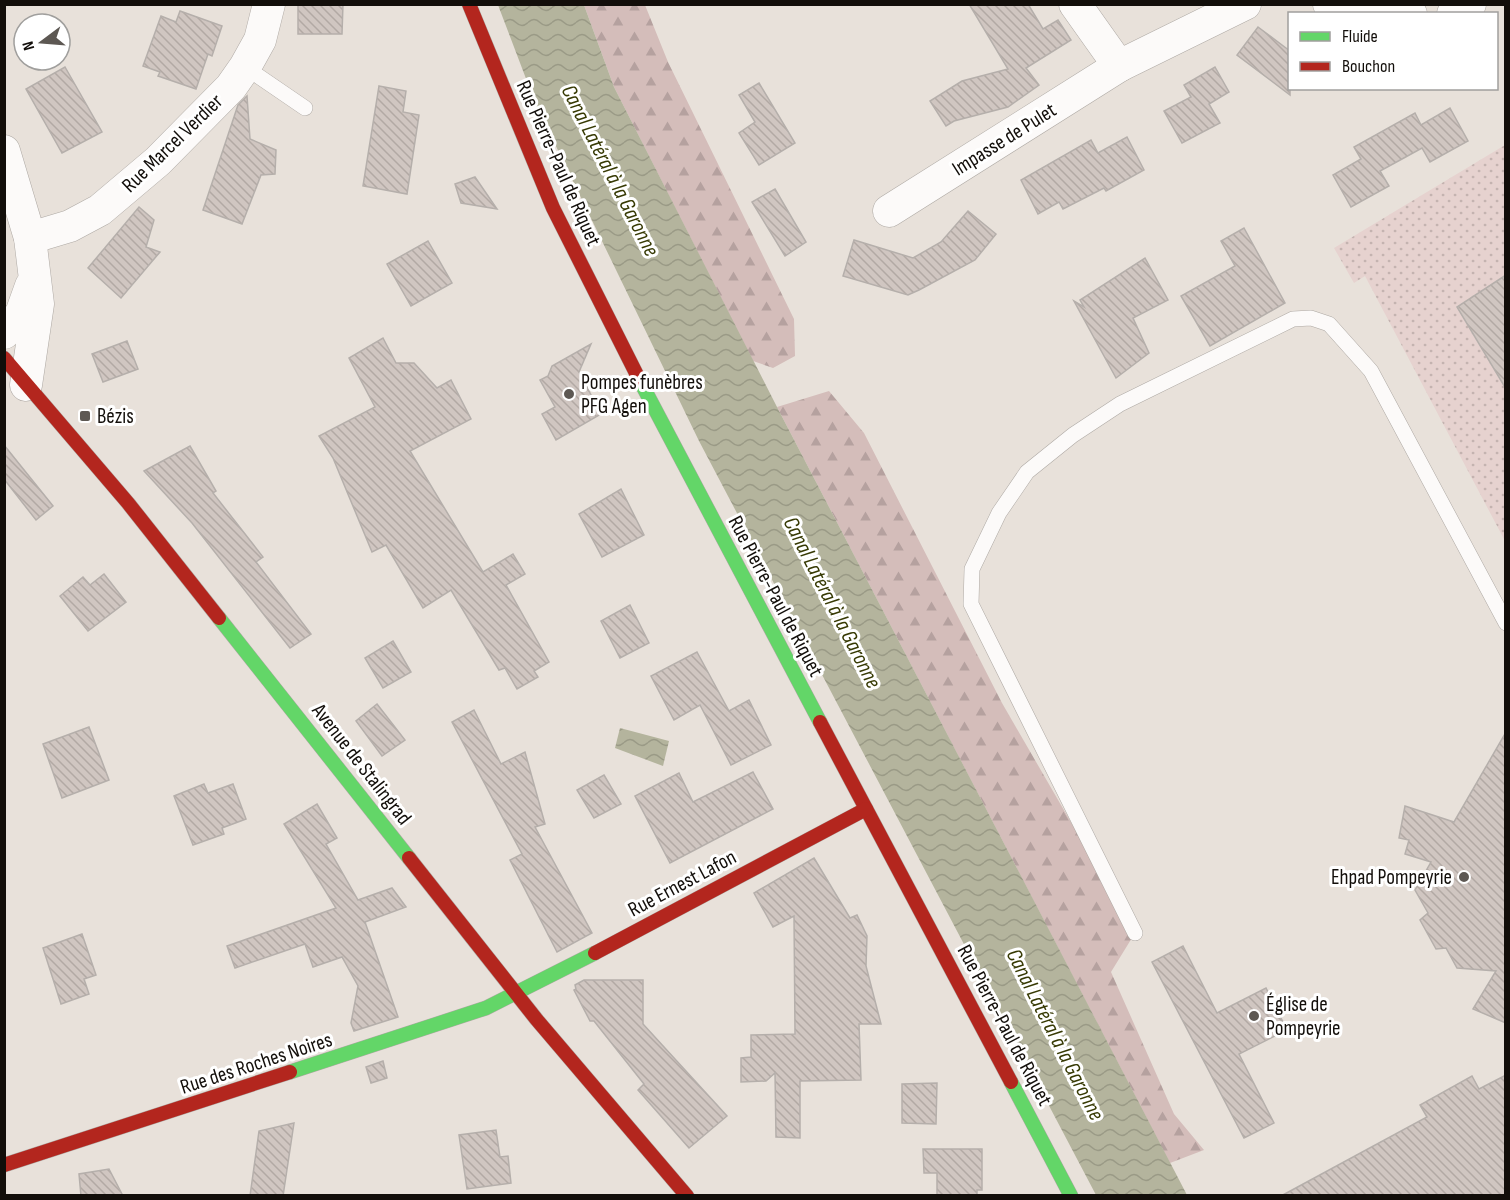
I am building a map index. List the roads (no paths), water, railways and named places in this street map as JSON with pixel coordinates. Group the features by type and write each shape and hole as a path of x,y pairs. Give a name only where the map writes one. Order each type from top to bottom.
{"street":[{"name":"Rue Marcel Verdier","path":"32,253 70,225 100,210 158,161 231,87 260,40 269,4"},
{"name":"Rue Pierre-Paul de Riquet","path":"469,4 558,218 670,442 1071,1196"},
{"path":"1075,4 1119,66"},
{"name":"Impasse de Pulet","path":"889,211 1119,66 1245,4"},
{"path":"1329,4 1395,12"},
{"path":"1456,12 1470,4"},
{"path":"4,151 32,253 38,304 26,385"},
{"path":"4,333 21,314 32,253"},
{"name":"Avenue de Stalingrad","path":"4,358 128,503 518,994 687,1196"},
{"name":"Rue Ernest Lafon","path":"518,994 866,809"},
{"name":"Rue des Roches Noires","path":"4,1165 359,1052 486,1008 518,994"}],"lane":[{"path":"245,67 305,108"},
{"path":"1135,933 971,604 972,569 999,513 1027,472 1073,435 1120,404 1293,319 1311,318 1329,324 1371,371 1506,623"}],"water":[{"name":"Canal Latéral à la Garonne","path":"498,5 584,5 614,87 777,407 1187,1195 1096,1195 699,441 536,105"},
{"path":"620,728 669,741 663,766 615,748"}],"place":[{"name":"Pompes funèbres PFG Agen","path":"569,394"},
{"name":"Bézis","path":"85,416"},
{"name":"Ehpad Pompeyrie","path":"1464,877"},
{"name":"Église de Pompeyrie","path":"1254,1016"}]}
